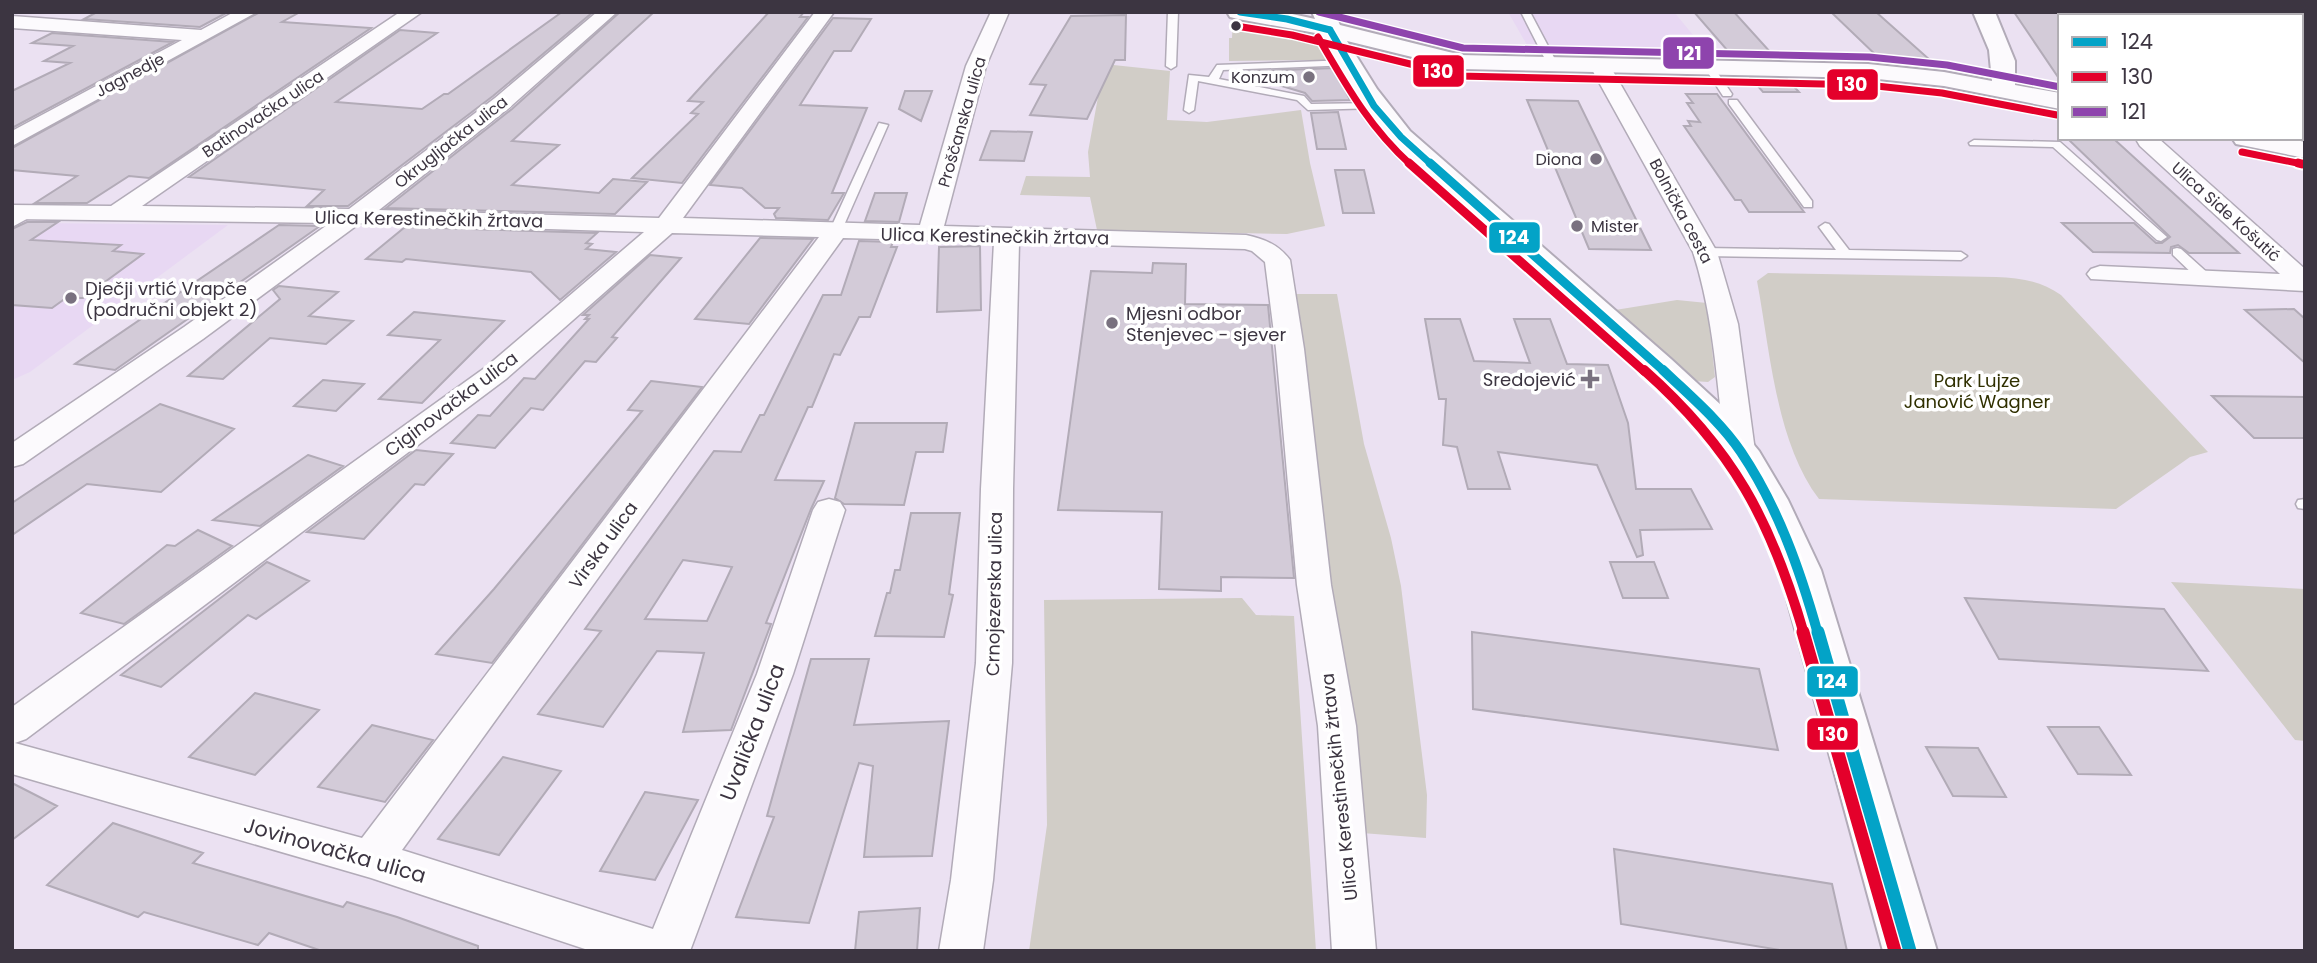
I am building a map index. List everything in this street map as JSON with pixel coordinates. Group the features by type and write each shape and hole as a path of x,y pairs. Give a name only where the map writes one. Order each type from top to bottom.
{"street":[{"name":"Jagnedje","path":"12,140 248,12"},
{"name":"Batinovačka ulica","path":"114,215 413,12"},
{"name":"Okrugljačka ulica","path":"12,457 155,362 354,216 489,114 608,12"},
{"name":"Ciginovačka ulica","path":"12,728 496,373 665,226 825,12"},
{"name":"Proščanska ulica","path":"930,234 976,65 1000,12"},
{"path":"1238,12 1327,21 1402,50 1461,62"},
{"path":"1984,12 2006,79 2001,89"},
{"path":"1327,21 1361,82 1401,137 1659,366 1708,413 1740,451 1768,500 1800,570 1910,951"},
{"path":"12,22 204,36"},
{"path":"1361,82 1397,66 1461,62 1868,71 1944,79 2058,101"},
{"name":"Bolnička cesta","path":"1600,66 1705,252 1719,297 1740,451"},
{"path":"12,122 39,125"},
{"path":"2255,140 2305,150"},
{"name":"Ulica Side Košutić","path":"2148,141 2305,283"},
{"name":"Ulica Kerestinečkih žrtava","path":"18,216 354,216 1246,242 1261,246 1277,260 1290,349 1314,585 1337,726 1354,951"},
{"name":"Virska ulica","path":"371,859 835,232"},
{"name":"Crnojezerska ulica","path":"961,951 972,880 994,663 997,489 1007,236"},
{"name":"Ulica Side Košutić","path":"2100,275 2305,283"},
{"name":"Uvalička ulica","path":"667,951 775,674 829,510"},
{"name":"Jovinovačka ulica","path":"12,758 371,859 655,951"}],"lane":[{"path":"1171,66 1172,12"},
{"path":"1525,12 1553,65"},
{"path":"1213,80 1220,67 1247,67 1361,82"},
{"path":"1245,87 1247,67"},
{"path":"1710,68 1808,204"},
{"path":"1189,110 1193,77 1300,98 1308,107 1361,82"},
{"path":"835,232 883,125"},
{"path":"1974,143 2056,144 2161,237"},
{"path":"1825,227 1846,255"},
{"path":"1705,252 1961,256"},
{"path":"2177,252 2204,278"}],"shaded area":[{"path":"1508,12 1674,12 1713,59 1534,57"},
{"path":"2092,12 2305,12 2305,141 2302,140 2303,14"},
{"name":"Dječji vrtić Vrapče (područni objekt 2)","path":"12,222 228,225 30,372 12,380"}],"green space":[{"path":"1233,17 1272,23 1298,31 1319,45 1328,55 1328,60 1229,61"},
{"path":"1104,64 1170,71 1167,120 1207,122 1301,110 1325,226 1287,234 1097,230 1090,197 1020,195 1026,176 1090,177 1088,152"},
{"name":"Park Lujze Janović Wagner","path":"1768,273 1996,277 2022,279 2046,286 2061,295 2208,452 2190,457 2116,509 1819,499 1793,451 1777,395 1757,281"},
{"path":"1290,294 1337,294 1364,444 1391,538 1401,586 1427,795 1426,838 1362,833 1327,598"},
{"path":"1677,300 1707,303 1715,377 1708,382 1693,381 1609,311"},
{"path":"2171,582 2305,589 2305,741 2295,740"},
{"path":"1242,598 1256,615 1294,616 1316,951 1029,951 1047,825 1044,600"}],"building":[{"path":"97,12 228,12 200,27 84,19"},
{"path":"260,12 300,12 282,22 371,28 149,178 129,176 87,203 35,203 77,176 12,170 12,148"},
{"path":"562,12 593,12 493,96 348,206 307,206 324,190 189,177 400,30 437,33 336,102 422,109 448,94"},
{"path":"620,12 654,12 512,141 559,145 512,185 599,193 613,179 647,182 615,214 386,208 512,109"},
{"path":"769,12 804,12 800,17 808,17 682,183 632,178 698,114 691,113 703,102 688,101"},
{"path":"1694,12 1734,12 1772,54 1765,54 1770,59 1734,58"},
{"path":"1831,12 1876,12 1931,61 1882,61"},
{"path":"2014,12 2060,12 2058,77"},
{"path":"1126,15 1125,60 1115,60 1087,119 1030,115 1046,85 1030,84 1071,16"},
{"path":"833,18 871,19 851,51 834,51 800,105 867,108 832,193 844,193 828,220 776,218 774,214 779,208 765,208 742,188 710,185"},
{"path":"52,33 173,42 12,128 12,91 70,63 44,61 73,46 32,43"},
{"name":"Konzum","path":"1335,68 1350,100 1312,101 1305,93 1235,72"},
{"path":"1751,78 1787,79 1799,92 1763,92"},
{"path":"905,91 932,91 921,121 899,109"},
{"path":"1686,94 1717,94 1804,212 1749,212 1741,200 1735,200 1684,126 1691,126 1688,121 1700,122 1687,103 1693,103"},
{"path":"1527,100 1578,101 1651,250 1589,249"},
{"path":"1338,112 1346,149 1317,149 1311,113"},
{"path":"991,131 1032,132 1024,161 980,160"},
{"path":"2069,140 2115,140 2239,253 2189,253 2178,245 2171,247 2170,253 2093,252 2062,223 2134,223 2156,243 2162,243 2170,237"},
{"path":"1335,170 1364,170 1374,213 1343,213"},
{"path":"875,193 907,193 899,222 865,221"},
{"path":"27,222 58,222 31,240 121,245 113,251 143,254 83,298 66,298 52,308 12,305 12,229"},
{"path":"279,225 320,226 115,370 75,364"},
{"path":"405,227 597,233 586,243 592,244 586,249 616,252 560,300 531,272 406,259 402,262 366,259"},
{"path":"760,238 813,239 749,324 695,319"},
{"path":"859,241 893,242 891,247 897,247 870,317 859,317 840,355 834,354 812,407 808,407 775,480 824,481 766,623 771,624 731,730 683,732 704,653 657,651 603,727 538,714 601,631 585,629 714,451 741,452 760,415 764,415 823,295 841,295","holes":["683,560 732,567 707,621 645,619"]},
{"path":"980,246 981,310 937,312 939,247"},
{"path":"650,255 681,258 612,337 617,338 596,362 585,361 543,410 531,408 495,448 451,443 478,415 490,416 524,378 535,379 589,319 585,319 589,315 583,315"},
{"path":"1153,263 1186,264 1185,304 1268,305 1294,578 1221,577 1221,591 1159,589 1162,512 1058,510 1091,271 1152,273"},
{"path":"279,286 338,292 309,316 353,321 326,344 270,338 223,379 188,376 280,299 273,290"},
{"path":"2294,309 2305,319 2305,363 2245,310"},
{"path":"414,312 504,321 422,403 379,399 440,340 388,335"},
{"path":"1425,319 1460,319 1474,361 1530,363 1514,319 1550,319 1567,364 1608,365 1628,423 1636,489 1691,489 1712,529 1640,530 1643,555 1637,557 1597,465 1498,452 1510,489 1468,489 1457,447 1443,445 1446,399 1439,399"},
{"path":"323,380 364,384 336,411 294,406"},
{"path":"651,381 702,387 492,663 436,654 494,589 642,411 628,410"},
{"path":"2212,396 2305,397 2305,438 2254,438"},
{"path":"160,404 234,429 161,492 87,484 12,535 12,503"},
{"path":"855,423 947,423 943,452 916,452 904,505 844,504 835,498"},
{"path":"416,450 453,454 424,485 415,484 364,539 307,532"},
{"path":"308,455 343,466 260,526 213,520"},
{"path":"911,513 960,513 949,594 953,595 944,637 875,636 895,570 900,570"},
{"path":"198,530 232,546 124,624 81,613 167,545 175,546"},
{"path":"267,562 309,581 256,619 248,615 161,687 121,675"},
{"path":"1610,562 1654,562 1668,598 1623,598"},
{"path":"1965,598 2164,609 2208,671 1999,659"},
{"path":"1472,632 1759,669 1778,750 1473,709"},
{"path":"811,659 869,659 854,725 949,721 932,856 864,857 873,766 859,763 809,923 736,917 774,817 767,816"},
{"path":"255,693 319,710 255,775 189,757"},
{"path":"372,725 433,740 385,802 318,787"},
{"path":"2048,727 2099,727 2131,775 2078,774"},
{"path":"1926,747 1978,748 2006,797 1953,796"},
{"path":"503,757 561,771 499,855 438,839"},
{"path":"12,783 57,806 12,840"},
{"path":"645,792 698,800 655,880 600,871"},
{"path":"113,823 203,853 193,863 343,907 347,902 397,917 478,946 478,951 322,951 269,933 258,945 144,912 138,917 47,885"},
{"path":"1614,849 1832,884 1847,951 1786,951 1621,924"},
{"path":"920,908 917,951 855,951 859,912"}],"transit line":[{"name":"124","path":"1240,12 1287,19 1330,30"},
{"name":"121","path":"1319,12 1463,48 1869,57 1947,65 2058,87"},
{"name":"130","path":"1236,26 1292,35 1459,76 1867,85 1942,93 2057,115"},
{"name":"124","path":"1330,30 1374,106 1401,137 1659,366 1708,413 1740,451 1768,500 1800,570 1910,951"},
{"name":"130","path":"1318,37 1363,114 1390,146 1650,376 1698,423 1728,459 1756,506 1787,575 1895,951"},
{"name":"130","path":"2242,152 2302,164"}],"place":[{"name":"Konzum","path":"1309,77"},
{"name":"Diona","path":"1596,159"},
{"name":"Mister","path":"1577,226"},
{"name":"Dječji vrtić Vrapče (područni objekt 2)","path":"71,298"},
{"name":"Mjesni odbor Stenjevec - sjever","path":"1112,323"},
{"name":"Sredojević","path":"1590,379"}]}
